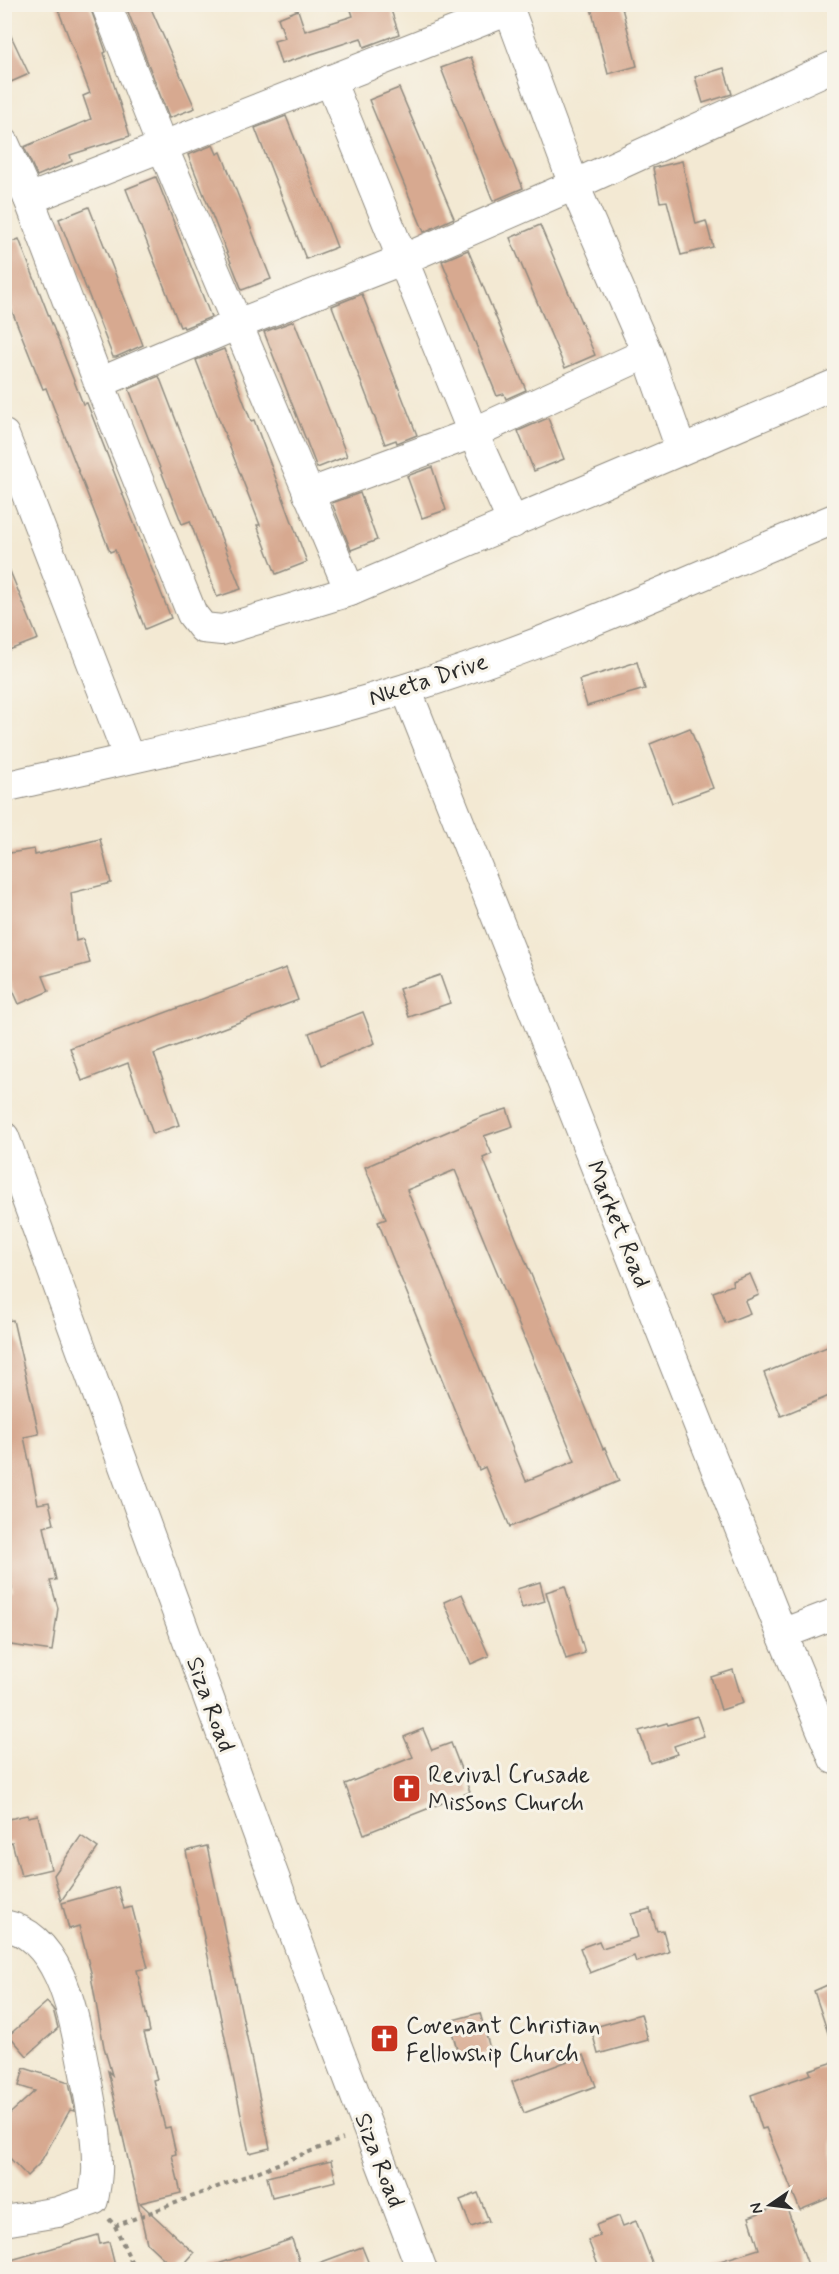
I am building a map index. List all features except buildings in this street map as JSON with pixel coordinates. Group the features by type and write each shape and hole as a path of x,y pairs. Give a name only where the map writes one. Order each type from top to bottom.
{"street":[{"path":"106,4 162,146 350,591"},
{"path":"29,199 508,7 574,185 648,353 681,449"},
{"path":"99,383 238,324 404,258 574,185 834,66"},
{"path":"330,80 473,433 513,523"},
{"path":"4,143 29,199 99,383 192,614 203,628 222,630 350,591 834,386"},
{"path":"308,494 473,433 648,353"},
{"path":"4,435 129,758"},
{"name":"Nketa Drive","path":"4,787 299,719 406,688 555,637 834,519"},
{"name":"Market Road","path":"406,688 782,1634 834,1758"},
{"name":"Siza Road","path":"4,1137 313,1984 422,2270"},
{"path":"782,1634 834,1614"},
{"path":"4,1925 28,1934 45,1953 58,1973 71,2004 92,2107 98,2165 93,2200 58,2212 4,2222"}],"path":[{"path":"115,2226 368,2129"},
{"path":"93,2200 115,2226 135,2270"}],"place":[{"name":"Revival Crusade Missons Church","path":"407,1788"},
{"name":"Covenant Christian Fellowship Church","path":"385,2039"}]}
